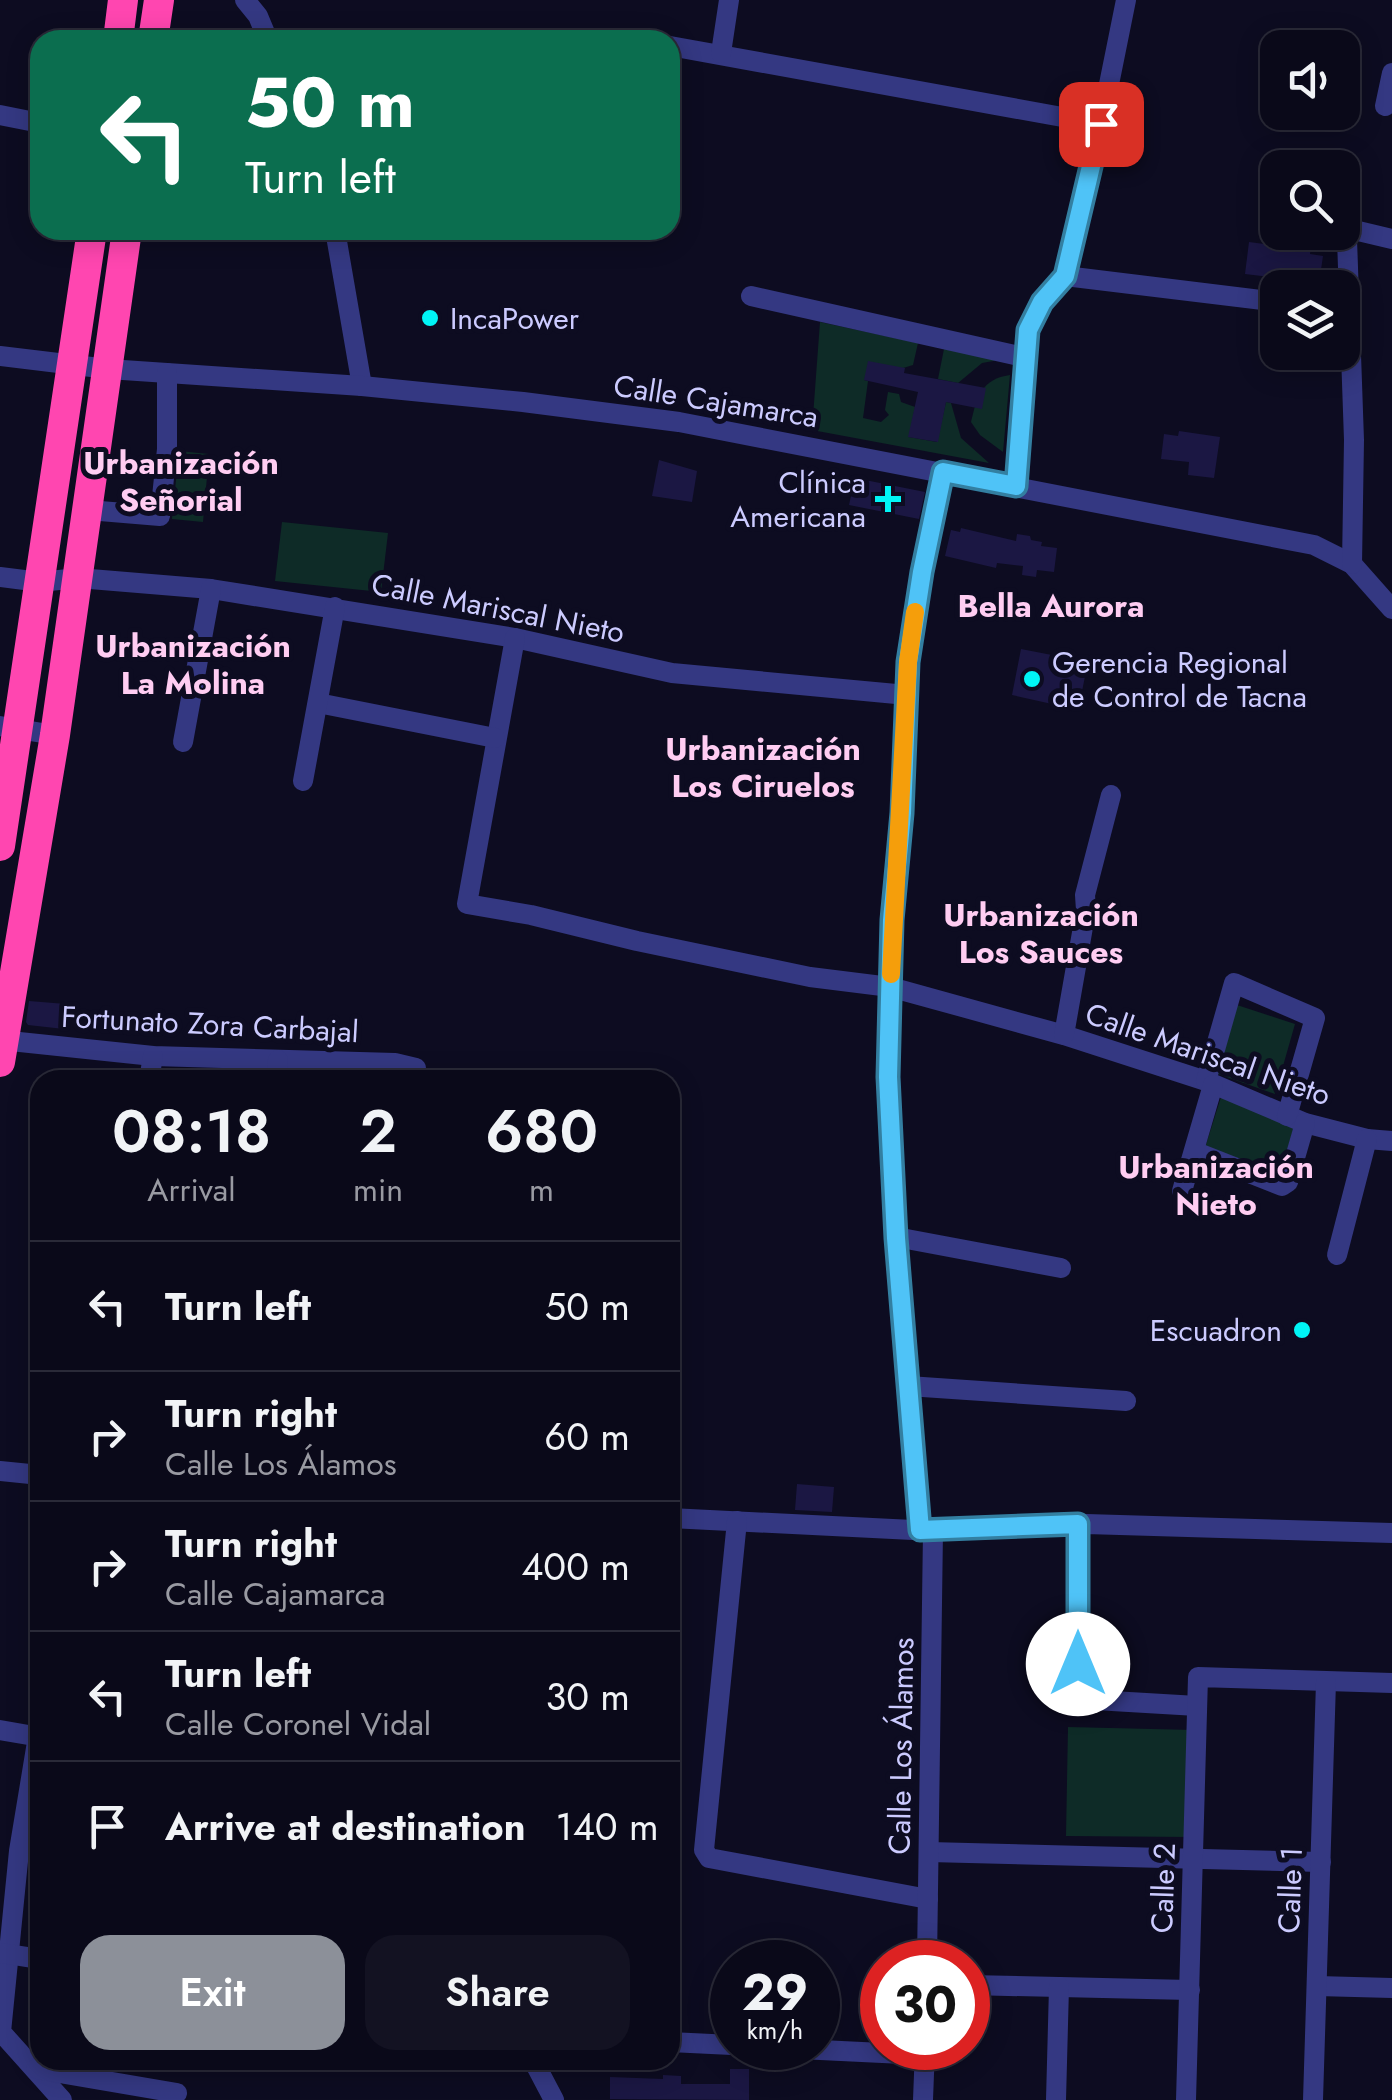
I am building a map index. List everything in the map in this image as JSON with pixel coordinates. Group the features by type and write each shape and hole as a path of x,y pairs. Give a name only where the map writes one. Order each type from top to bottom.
{"highway":[{"path":"120,30 124,0"},
{"path":"154,30 159,0"},
{"path":"0,846 10,728 40,582 91,240"},
{"path":"1,1047 55,735 126,240"}],"street":[{"path":"245,0 264,30"},
{"path":"721,53 729,0"},
{"path":"1016,486 1024,356 1034,313 1065,276 1126,0"},
{"path":"680,47 1101,124"},
{"path":"1385,106 1392,74"},
{"path":"0,115 30,121"},
{"path":"1346,270 1347,239 1354,230 1392,239"},
{"path":"337,240 362,386"},
{"path":"1065,276 1260,300"},
{"path":"750,296 1024,356"},
{"name":"Calle Cajamarca","path":"0,356 108,369 362,386 679,422 1292,540 1333,552 1352,564 1392,608"},
{"path":"1349,370 1354,440 1352,564"},
{"path":"88,510 160,516 167,449 167,373"},
{"name":"Calle Los Álamos","path":"927,1940 927,1531 908,1386 888,1077 906,695 914,617 943,472"},
{"name":"Calle Mariscal Nieto","path":"0,577 40,582 78,578 212,589 515,638 672,673 906,695"},
{"path":"183,742 212,589"},
{"path":"303,781 335,607"},
{"path":"318,703 495,738 515,638"},
{"path":"10,728 55,735"},
{"name":"Calle Mariscal Nieto","path":"495,738 466,904 596,928 637,941 810,977 890,987 1064,1035 1210,1083 1296,1120 1368,1139 1392,1140"},
{"path":"1064,1035 1086,910 1085,895 1112,795"},
{"path":"1182,1191 1196,1152 1193,1145 1234,982 1316,1018 1288,1182 1282,1186 1196,1152"},
{"name":"Fortunato Zora Carbajal","path":"1,1047 153,1056 277,1070 395,1063 408,1070"},
{"path":"151,1070 153,1056"},
{"path":"1338,1255 1368,1139"},
{"path":"896,1238 1062,1268"},
{"path":"908,1386 1126,1401"},
{"path":"0,1471 30,1473"},
{"path":"680,1518 927,1531 1078,1524 1392,1533"},
{"path":"737,1521 704,1850 709,1858 928,1899"},
{"path":"1078,1524 1078,1699 1197,1706"},
{"name":"Calle 2","path":"1186,2100 1198,1677 1326,1682"},
{"path":"1326,1682 1392,1683"},
{"name":"Calle 1","path":"1313,2100 1326,1682"},
{"path":"0,1730 30,1735"},
{"path":"30,1788 3,1954 1,2032 30,2063"},
{"path":"930,1852 1321,1862"},
{"path":"3,1954 30,1958"},
{"path":"990,1985 1190,1990"},
{"path":"1317,1986 1392,1988"},
{"path":"1056,2100 1060,1987"},
{"path":"680,2042 710,2044"},
{"path":"37,2070 62,2100"},
{"path":"42,2070 177,2093"},
{"path":"538,2070 554,2100"},
{"path":"923,2100 924,2070"}],"green space":[{"path":"820,322 918,343 913,365 864,380 868,381 863,418 881,422 889,415 885,410 888,392 899,394 901,402 915,407 909,437 937,442 946,402 951,403 961,438 989,463 812,430"},
{"path":"944,349 999,360 982,363 958,383 938,379"},
{"path":"1010,375 1003,452 980,435 971,422 982,390 993,380"},
{"path":"179,451 209,454 203,522 172,519"},
{"path":"282,522 388,533 381,592 275,581"},
{"path":"1237,1005 1295,1024 1275,1094 1218,1074"},
{"path":"1221,1097 1294,1126 1280,1177 1204,1151"},
{"path":"1068,1727 1194,1730 1192,1837 1066,1836"}],"building":[{"path":"1249,242 1260,243 1260,250 1311,250 1310,254 1323,256 1321,270 1260,270 1260,276 1245,274"},
{"path":"868,361 905,368 904,373 986,388 982,409 946,402 938,442 908,437 918,392 864,380"},
{"path":"1179,431 1220,437 1214,478 1188,475 1189,462 1161,459 1164,434 1178,436"},
{"path":"659,460 697,471 692,502 652,496"},
{"name":"Clínica Americana","path":"855,478 925,492 919,519 849,505"},
{"path":"961,528 1016,541 1017,534 1030,536 1031,540 1042,542 1041,546 1057,548 1054,572 1037,570 1036,577 1022,575 1023,566 997,563 996,568 945,556 951,530 960,532"},
{"path":"1021,649 1088,662 1081,696 1073,693 1070,708 1012,695"},
{"path":"29,1001 66,1004 64,1029 28,1025"},
{"path":"797,1484 834,1487 832,1512 795,1510"},
{"path":"730,2070 749,2070 749,2100 610,2099 610,2077 681,2076 681,2084 730,2084"}],"slow traffic":[{"path":"891,974 908,662 915,612"}],"place":[{"name":"IncaPower","path":"430,318"},
{"name":"Clínica Americana","path":"888,499"},
{"name":"Gerencia Regional de Control de Tacna","path":"1032,679"},
{"name":"Escuadron","path":"1302,1330"}],"district":[{"name":"Urbanización Señorial","path":"181,482"},
{"name":"Bella Aurora","path":"1051,606"},
{"name":"Urbanización La Molina","path":"193,664"},
{"name":"Urbanización Los Ciruelos","path":"763,768"},
{"name":"Urbanización Los Sauces","path":"1041,934"},
{"name":"Urbanización Nieto","path":"1216,1186"}],"route":[{"path":"1078,1664 1078,1524 920,1530 896,1238 888,1077 892,920 902,813 908,662 943,472 1016,486 1028,330 1034,313 1065,276 1101,124"}]}
